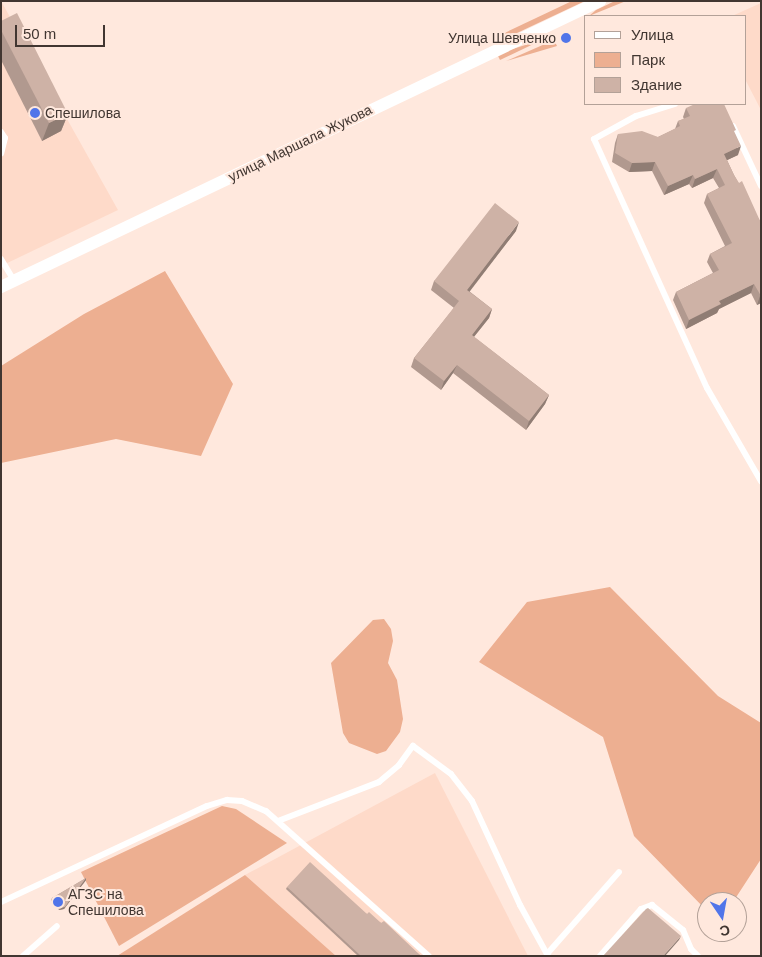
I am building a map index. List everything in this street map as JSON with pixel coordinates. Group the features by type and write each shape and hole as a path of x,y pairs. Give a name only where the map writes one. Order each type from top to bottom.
{"street":[{"name":"улица Маршала Жукова","path":"1,287 600,1"}],"lane":[{"path":"673,105 636,116 594,139 707,388 761,481"},
{"path":"730,120 761,186"},
{"path":"1,132 5,138 1,154"},
{"path":"1,259 14,281"},
{"path":"278,821 379,782 399,766 413,746 451,774 472,801 520,905 548,955 619,872"},
{"path":"1,902 207,806 227,800 255,805 278,821 429,956"},
{"path":"600,956 641,909 652,905 683,930 690,949 697,955"},
{"path":"23,956 57,926"}],"shaded area":[{"path":"1,1 118,210 1,266"},
{"path":"761,3 761,110 747,83 747,15 734,15"},
{"path":"435,773 528,956 336,956 245,875"}],"green space":[{"path":"572,1 585,1 496,43 494,38"},
{"path":"615,1 626,1 590,15"},
{"path":"544,39 500,60 497,54"},
{"path":"554,40 557,46 506,61"},
{"path":"165,271 233,384 201,456 116,439 1,463 1,366 84,314"},
{"path":"610,587 718,696 761,723 761,859 740,892 697,892 697,901 634,836 603,737 479,662 527,602"},
{"path":"384,619 391,629 393,641 388,663 397,680 403,719 400,732 386,751 377,754 349,743 343,733 331,663 373,620"},
{"path":"222,806 236,809 287,843 119,946 81,872"},
{"path":"245,875 336,956 117,956"}],"building":[{"path":"17,13 68,114 49,123 1,30 1,21"},
{"path":"693,105 724,105 741,146 724,154 739,183 742,181 761,223 761,296 754,284 719,301 721,304 689,320 676,292 719,270 710,254 732,243 707,194 725,185 717,169 695,179 693,175 668,186 655,162 632,163 615,153 618,134 642,131 658,137 680,126 678,121 690,116 686,108"},
{"path":"495,203 519,222 467,290 492,309 472,335 549,395 529,421 457,365 444,381 414,358 459,301 434,281"},
{"path":"310,862 367,914 369,912 381,923 384,921 421,956 361,956 287,887"},
{"path":"86,878 65,907 60,908 52,898"},
{"path":"648,908 681,936 663,956 603,956 646,909"}],"place":[{"name":"Улица Шевченко","path":"566,38"},
{"name":"Спешилова","path":"35,113"},
{"name":"АГЗС на Спешилова","path":"58,902"}]}
